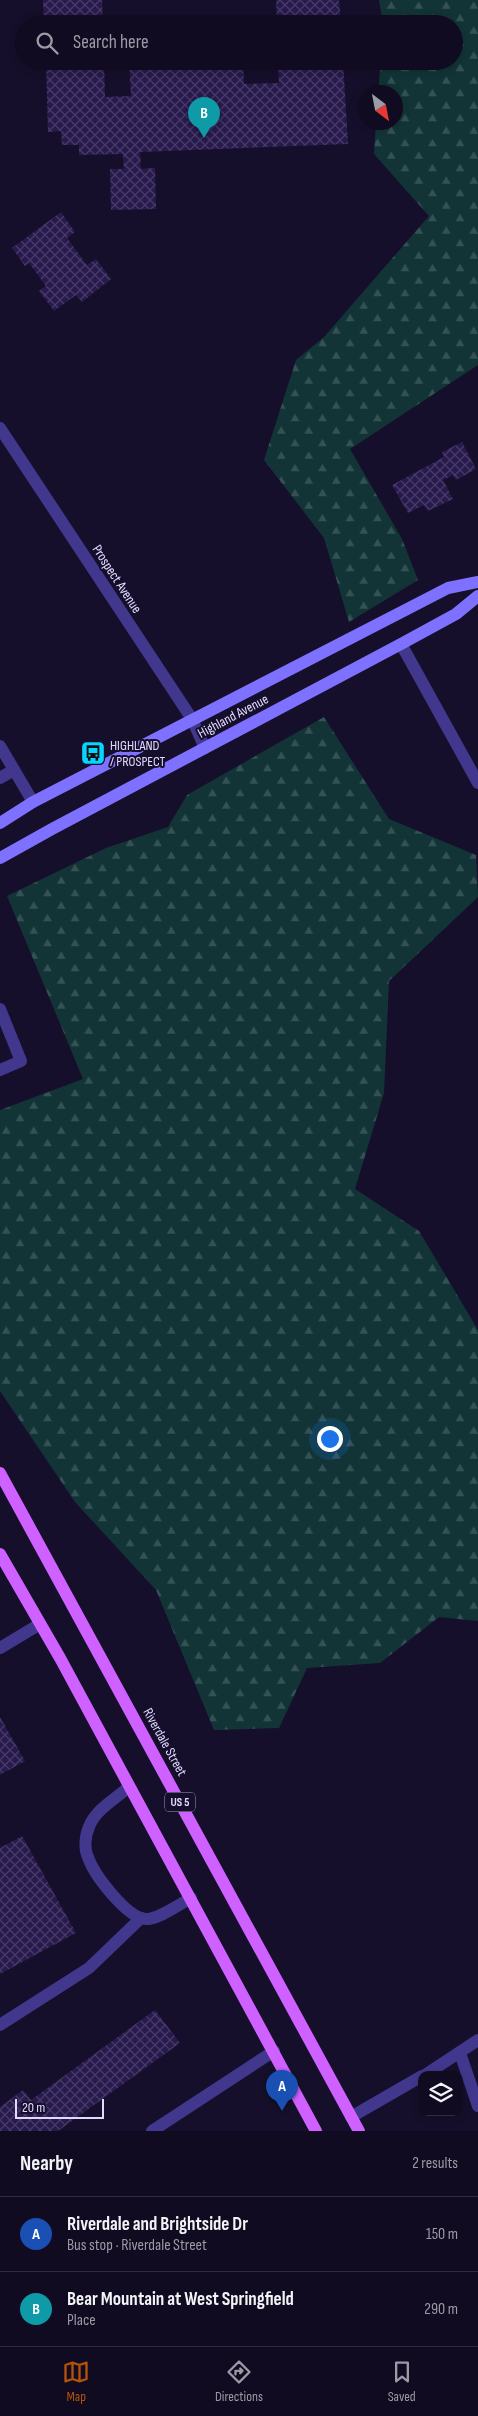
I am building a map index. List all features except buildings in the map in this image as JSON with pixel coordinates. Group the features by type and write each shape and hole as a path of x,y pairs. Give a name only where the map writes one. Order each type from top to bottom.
{"main road":[{"name":"Highland Avenue","path":"0,823 33,802 448,588 478,582"},
{"name":"Highland Avenue","path":"0,858 456,614 478,596"},
{"name":"Riverdale Street","path":"0,1473 359,2131"},
{"name":"US 5","path":"0,1554 191,1898 316,2131"}],"street":[{"name":"Prospect Avenue","path":"0,428 192,719 205,748"},
{"path":"401,644 478,783"},
{"path":"0,746 33,802"},
{"path":"0,778 14,770"},
{"path":"0,1009 21,1061 0,1070"},
{"path":"0,1648 40,1624"},
{"path":"129,1788 94,1817 88,1828 85,1848 97,1876 124,1906 141,1918 155,1918 191,1898"},
{"path":"0,2025 89,1968 141,1918"},
{"path":"431,2071 478,2040"},
{"path":"152,2131 274,2051"},
{"path":"460,2053 478,2106"},
{"path":"351,2117 418,2079"}],"green space":[{"path":"379,0 478,0 478,365 350,449 402,539 418,580 349,622 324,538 264,460 296,360 324,337 429,216 374,154 376,130 403,130 403,85 379,85 380,70 463,70 463,15 382,15"},
{"path":"324,717 389,819 476,855 478,897 389,981 384,1093 355,1189 419,1231 478,1330 478,1621 439,1617 380,1663 307,1668 279,1728 214,1730 156,1590 75,1502 0,1391 0,1110 83,1079 7,896 106,848 168,827 187,795"}],"place":[{"name":"Bear Mountain at West Springfield","path":"204,138"},
{"name":"HIGHLAND / PROSPECT","path":"93,753"},
{"name":"Riverdale and Brightside Dr","path":"282,2111"}]}
